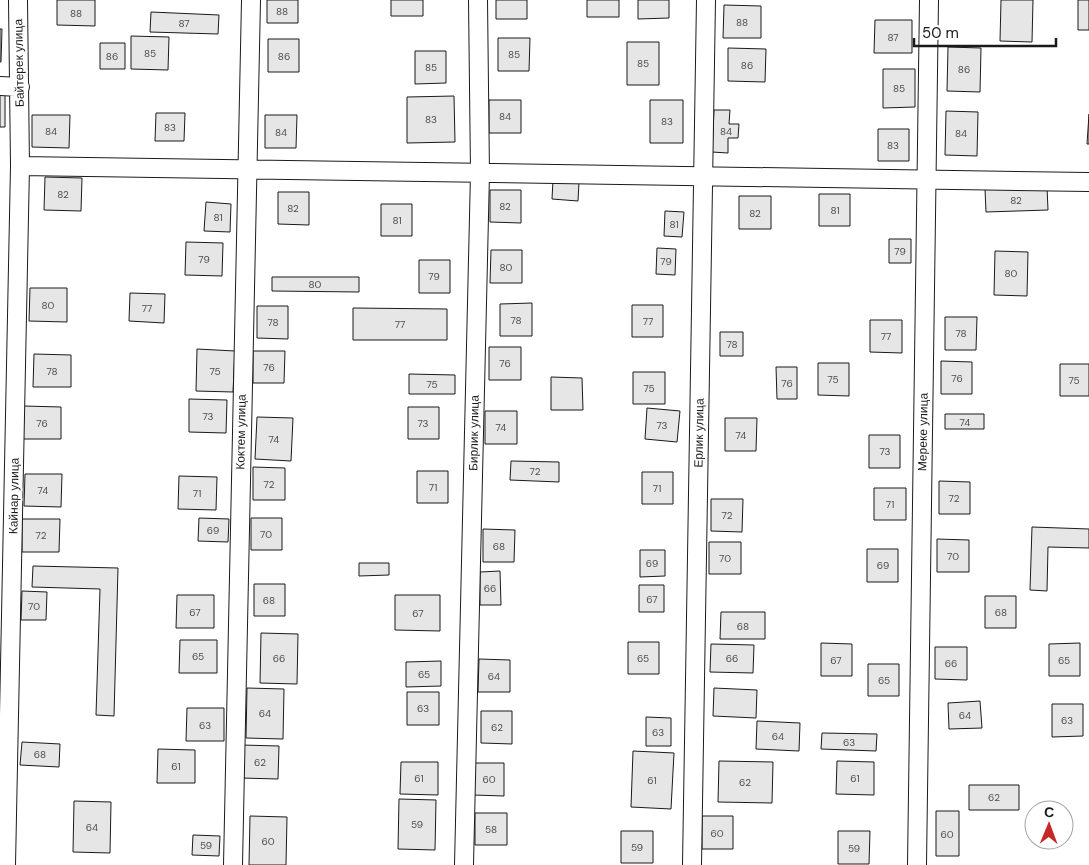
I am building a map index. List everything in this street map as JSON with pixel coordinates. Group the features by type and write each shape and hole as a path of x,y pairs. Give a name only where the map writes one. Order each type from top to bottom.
{"street":[{"name":"Байтерек улица","path":"18,0 20,127"},
{"name":"Коктем улица","path":"233,865 251,0"},
{"name":"Бирлик улица","path":"464,865 480,173 478,0"},
{"name":"Ерлик улица","path":"692,865 706,0"},
{"name":"Мереке улица","path":"917,865 929,0"},
{"path":"0,86 20,87"},
{"name":"Кайнар улица","path":"6,865 20,127"},
{"path":"20,166 1089,182"}],"building":[{"path":"57,0 95,0 95,26 57,25"},
{"path":"267,0 298,0 298,23 267,23"},
{"path":"391,0 423,0 423,16 391,16"},
{"path":"496,0 527,0 527,19 496,19"},
{"path":"587,0 619,0 619,17 587,17"},
{"path":"638,0 669,0 669,18 638,19"},
{"path":"1001,0 1033,0 1032,42 1000,41"},
{"path":"1078,0 1089,0 1089,30 1078,30"},
{"path":"724,5 761,6 761,38 723,38"},
{"path":"151,12 219,15 218,34 150,32"},
{"path":"875,20 912,20 912,53 874,53"},
{"path":"0,29 2,29 1,62 0,62"},
{"path":"131,36 169,37 168,70 131,69"},
{"path":"498,38 530,38 529,71 498,71"},
{"path":"268,39 299,39 299,72 268,72"},
{"path":"627,42 659,42 659,85 627,85"},
{"path":"100,43 125,43 125,69 100,69"},
{"path":"948,47 981,48 980,92 947,91"},
{"path":"728,48 766,49 765,82 728,81"},
{"path":"415,51 446,51 446,83 415,84"},
{"path":"883,69 915,69 915,107 883,108"},
{"path":"0,95 5,95 5,127 0,127"},
{"path":"454,96 455,142 407,143 407,97"},
{"path":"489,100 521,100 521,133 489,133"},
{"path":"650,100 683,100 683,143 650,143"},
{"path":"714,110 730,110 729,124 739,124 738,138 728,138 728,153 712,152"},
{"path":"946,111 978,112 977,156 945,155"},
{"path":"156,113 185,113 184,141 155,141"},
{"path":"1089,114 1089,144 1087,144"},
{"path":"32,115 70,115 69,148 32,147"},
{"path":"265,115 297,115 296,148 265,148"},
{"path":"878,129 909,129 909,161 878,161"},
{"path":"45,177 82,178 81,211 44,210"},
{"path":"553,180 579,182 578,201 552,199"},
{"path":"1047,187 1048,210 986,212 985,189"},
{"path":"490,190 521,190 521,223 490,222"},
{"path":"278,192 309,192 309,225 278,224"},
{"path":"819,194 850,194 850,226 819,226"},
{"path":"739,196 771,196 771,229 739,229"},
{"path":"206,202 231,204 230,232 204,231"},
{"path":"381,204 412,204 412,236 381,236"},
{"path":"665,211 684,212 682,237 664,236"},
{"path":"889,239 911,239 911,263 889,263"},
{"path":"186,242 223,243 222,276 185,275"},
{"path":"657,248 676,249 675,275 656,274"},
{"path":"491,250 522,250 522,283 490,283"},
{"path":"995,251 1028,252 1027,296 994,295"},
{"path":"419,260 450,260 450,293 419,293"},
{"path":"272,277 359,277 359,292 272,291"},
{"path":"30,288 67,288 67,322 29,321"},
{"path":"130,293 165,294 164,323 129,321"},
{"path":"532,303 532,336 500,336 500,304"},
{"path":"632,305 663,305 663,337 632,337"},
{"path":"257,306 288,306 288,339 257,338"},
{"path":"353,308 447,309 447,340 353,340"},
{"path":"945,317 977,317 976,350 945,350"},
{"path":"870,320 902,320 902,353 870,352"},
{"path":"720,332 743,332 743,356 720,356"},
{"path":"489,347 521,347 521,380 489,380"},
{"path":"197,349 235,351 233,392 196,391"},
{"path":"253,351 285,351 284,383 253,383"},
{"path":"34,354 71,355 71,387 33,387"},
{"path":"941,361 972,362 972,394 941,394"},
{"path":"818,363 849,363 849,396 818,395"},
{"path":"1060,364 1089,364 1089,396 1060,396"},
{"path":"776,367 797,367 797,399 777,399"},
{"path":"633,372 665,372 665,404 633,404"},
{"path":"409,374 455,375 455,394 409,394"},
{"path":"551,377 582,378 583,410 551,410"},
{"path":"189,399 227,400 226,433 189,432"},
{"path":"24,406 61,407 61,439 23,439"},
{"path":"408,407 439,407 439,439 408,439"},
{"path":"647,408 680,411 677,442 645,439"},
{"path":"485,411 517,411 517,444 485,444"},
{"path":"945,414 984,414 984,429 945,429"},
{"path":"257,417 293,418 291,461 255,459"},
{"path":"725,418 757,418 756,451 725,451"},
{"path":"869,435 900,435 900,468 869,468"},
{"path":"511,461 559,462 559,482 510,480"},
{"path":"253,467 285,468 285,500 253,500"},
{"path":"417,471 448,471 448,503 417,503"},
{"path":"642,472 673,472 673,504 642,504"},
{"path":"25,474 62,474 61,507 24,506"},
{"path":"179,476 217,477 216,510 178,509"},
{"path":"939,481 970,482 970,514 939,514"},
{"path":"874,488 906,488 906,520 874,520"},
{"path":"711,499 743,499 742,532 711,531"},
{"path":"199,518 229,519 228,542 198,541"},
{"path":"251,518 282,518 282,550 251,550"},
{"path":"22,519 60,519 59,552 22,552"},
{"path":"1032,527 1089,529 1089,548 1048,547 1047,591 1030,590"},
{"path":"483,529 515,530 514,562 483,562"},
{"path":"937,539 969,540 969,572 937,572"},
{"path":"709,542 741,542 741,574 709,574"},
{"path":"867,549 898,549 898,582 867,582"},
{"path":"640,550 665,550 665,576 640,577"},
{"path":"359,563 389,563 389,575 359,576"},
{"path":"33,566 118,568 114,716 96,715 100,589 32,587"},
{"path":"500,571 501,605 480,605 480,572"},
{"path":"254,584 285,584 285,616 254,616"},
{"path":"639,585 664,585 664,612 639,612"},
{"path":"22,591 47,592 46,620 21,620"},
{"path":"177,595 214,595 214,628 176,628"},
{"path":"395,595 440,595 440,631 395,630"},
{"path":"985,596 1016,596 1016,628 985,628"},
{"path":"721,612 765,612 765,639 720,639"},
{"path":"261,633 298,634 297,684 260,683"},
{"path":"180,640 217,640 217,673 179,673"},
{"path":"628,642 659,642 659,674 628,674"},
{"path":"821,643 852,644 852,676 821,676"},
{"path":"1080,643 1080,676 1049,676 1049,644"},
{"path":"711,644 754,645 753,673 710,672"},
{"path":"935,647 967,647 967,680 935,679"},
{"path":"479,659 510,660 510,692 478,692"},
{"path":"441,661 441,686 406,687 406,662"},
{"path":"868,664 899,664 899,696 868,696"},
{"path":"247,688 284,689 283,739 246,738"},
{"path":"714,688 757,690 756,718 713,716"},
{"path":"407,692 439,692 439,725 407,725"},
{"path":"980,701 982,728 949,729 948,703"},
{"path":"1052,704 1083,704 1083,736 1052,737"},
{"path":"187,708 224,708 224,741 186,741"},
{"path":"481,711 512,711 512,744 481,743"},
{"path":"646,717 671,718 671,746 646,746"},
{"path":"757,721 800,723 799,751 756,749"},
{"path":"822,733 877,734 876,751 821,749"},
{"path":"22,742 60,744 59,767 20,765"},
{"path":"241,745 279,746 278,779 241,778"},
{"path":"158,749 195,750 195,783 157,783"},
{"path":"633,751 674,753 671,809 631,807"},
{"path":"719,761 773,762 772,803 718,802"},
{"path":"837,761 874,762 874,795 836,794"},
{"path":"401,762 438,762 438,795 400,794"},
{"path":"473,763 504,763 504,796 473,795"},
{"path":"969,785 1019,785 1019,810 969,810"},
{"path":"399,799 436,800 435,850 398,849"},
{"path":"74,801 111,802 110,853 73,852"},
{"path":"936,811 959,811 959,856 936,856"},
{"path":"475,813 507,813 507,845 475,845"},
{"path":"250,816 287,817 286,865 249,865"},
{"path":"702,816 733,816 733,849 702,849"},
{"path":"621,831 653,831 653,863 621,863"},
{"path":"838,831 870,831 869,864 838,864"},
{"path":"193,835 220,836 219,856 192,855"}]}
